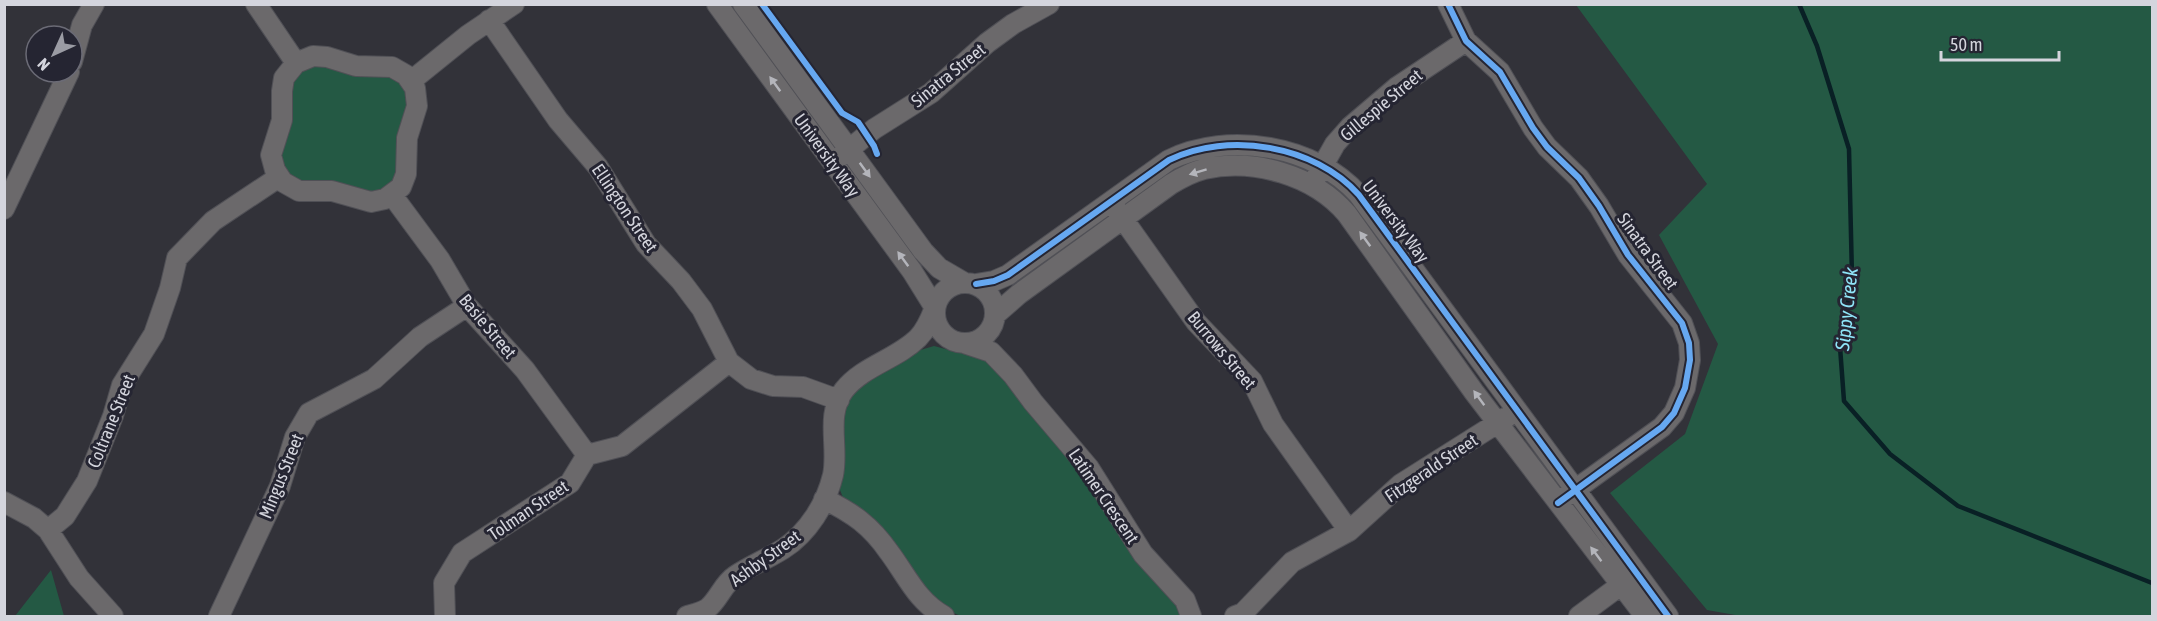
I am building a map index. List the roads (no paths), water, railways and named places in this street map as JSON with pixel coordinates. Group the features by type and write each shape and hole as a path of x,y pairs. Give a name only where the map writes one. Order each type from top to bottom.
{"street":[{"path":"83,24 93,4"},
{"path":"256,4 296,63"},
{"path":"411,81 489,20 514,4"},
{"name":"University Way","path":"717,4 916,277 934,309"},
{"name":"University Way","path":"743,4 928,257 939,268 970,283 994,281 1008,275 1169,160 1193,150 1210,146 1247,145 1305,157 1323,166 1348,183 1359,195 1668,616"},
{"name":"Sinatra Street","path":"832,162 874,129 931,93 987,43 1013,24 1049,4"},
{"name":"Sinatra Street","path":"1448,4 1466,41 1500,72 1547,147 1578,178 1599,206 1628,255 1682,323 1689,344 1690,360 1685,388 1674,412 1662,427 1558,503"},
{"name":"Ellington Street","path":"489,20 558,120 598,167 646,244 681,281 702,309 729,362 752,379 773,386 803,387 838,400"},
{"name":"Gillespie Street","path":"1313,185 1335,144 1350,127 1397,87 1466,41"},
{"path":"320,56 356,66 385,66 398,70 411,81 417,94 417,106 407,138 407,171 403,184 392,195 384,200 366,202 332,191 299,191 288,186 279,177 273,166 271,152 282,120 283,83 288,71 296,63 308,57 320,56"},
{"path":"4,209 63,84"},
{"name":"University Way","path":"995,317 1019,294 1170,184 1203,169 1244,167 1294,176 1332,198 1347,214 1498,424 1645,616"},
{"name":"Coltrane Street","path":"48,530 65,516 87,481 113,416 122,385 154,334 170,288 177,258 213,221 279,177"},
{"name":"Basie Street","path":"392,195 433,249 467,306 525,370 587,455"},
{"name":"Burrows Street","path":"1111,202 1196,322 1252,381 1273,424 1349,531"},
{"path":"838,400 844,389 855,380 910,345 924,331 936,301 944,290 950,286 970,283 990,297 995,317 991,328 977,340 910,345"},
{"name":"Mingus Street","path":"219,616 280,486 295,437 309,413 374,379 420,337 467,306"},
{"path":"934,309 938,327 947,337 959,342"},
{"name":"Latimer Crescent","path":"995,317 1000,343 1013,375"},
{"name":"Latimer Crescent","path":"959,342 991,352 1013,375 1038,409 1081,458 1143,554 1185,600 1191,616"},
{"path":"587,455 622,446 729,362"},
{"name":"Ashby Street","path":"687,616 711,612 734,576 782,549 801,534 824,499 834,467 833,422 838,400"},
{"name":"Fitzgerald Street","path":"1235,616 1243,612 1292,562 1349,531 1401,484 1517,410"},
{"name":"Tolman Street","path":"445,616 444,584 462,553 570,483 587,455"},
{"path":"824,499 850,512 864,523 888,550 921,599 944,616"},
{"path":"4,502 34,518 48,530 79,578 112,616"},
{"path":"1579,616 1636,574"}],"waterway":[{"name":"Sippy Creek","path":"1799,4 1817,46 1849,149 1852,277 1840,347 1844,401 1890,454 1958,506 2152,583"}]}
